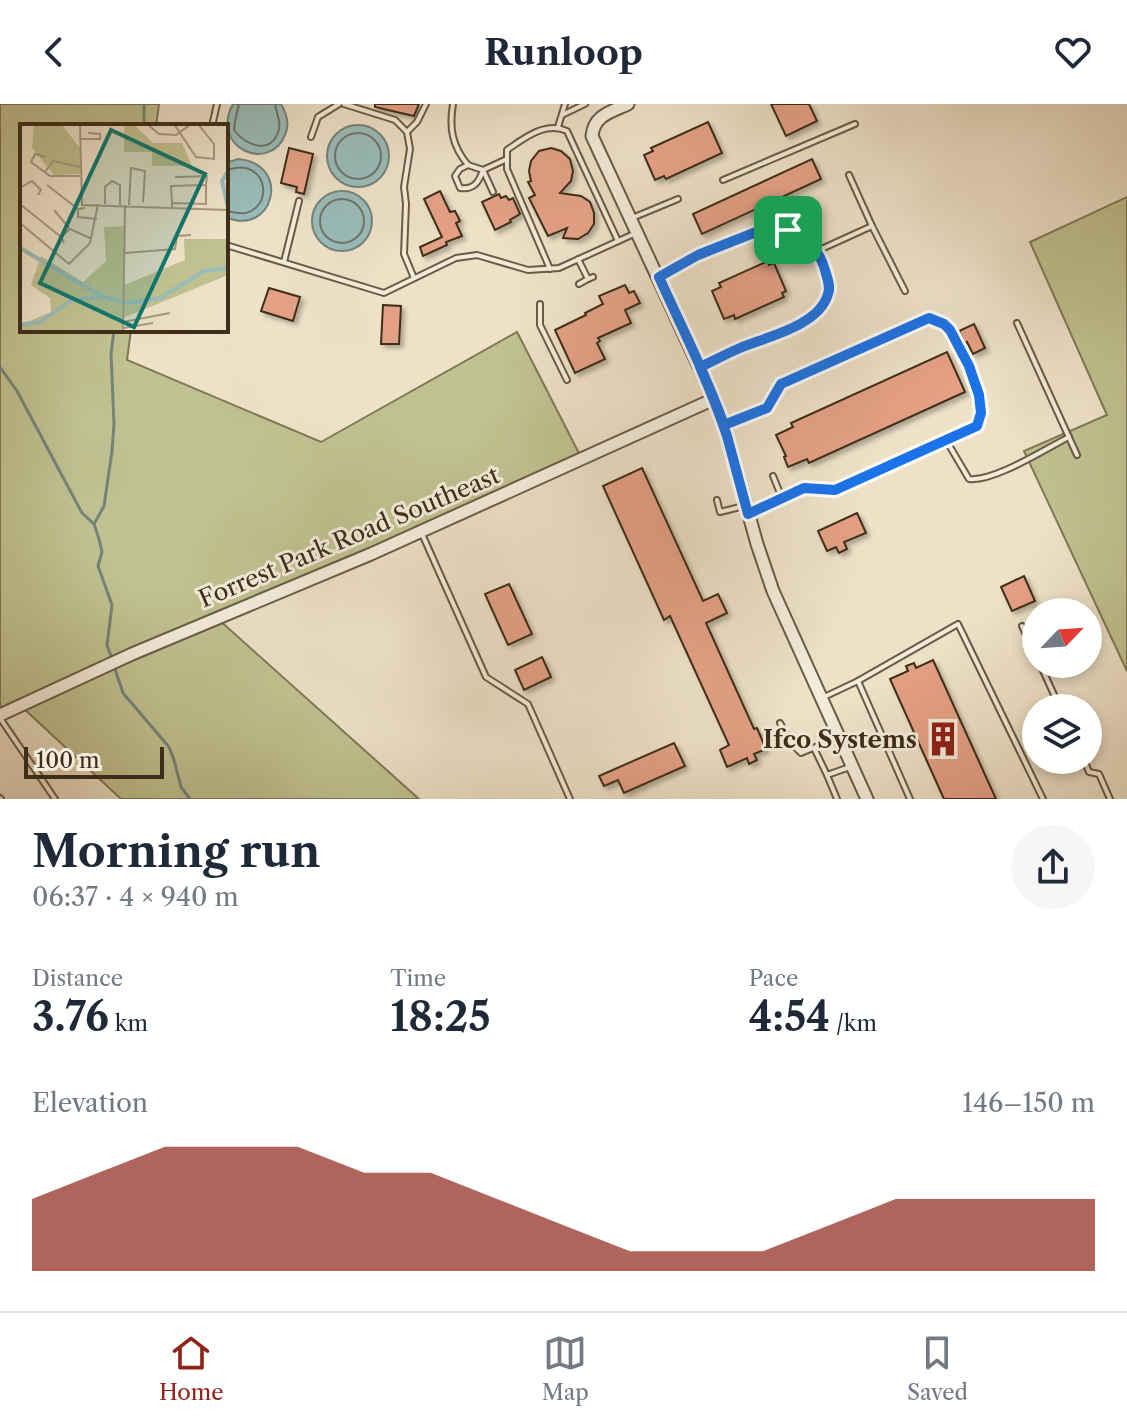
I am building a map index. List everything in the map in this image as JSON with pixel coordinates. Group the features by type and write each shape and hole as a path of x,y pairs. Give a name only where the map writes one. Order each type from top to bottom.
{"street":[{"path":"628,104 598,119 592,136 714,399 773,591 867,799"},
{"name":"Forrest Park Road Southeast","path":"0,716 132,654 421,532 714,399"}],"lane":[{"path":"212,124 217,104"},
{"path":"311,137 318,117 341,104 395,120 407,132 410,149 404,187 404,254 414,278"},
{"path":"407,132 417,122 426,104"},
{"path":"453,104 451,119 455,147 468,165 483,170 493,192"},
{"path":"558,127 565,104"},
{"path":"562,115 585,104"},
{"path":"723,180 855,124"},
{"path":"550,269 507,169 507,150 544,129 558,127 567,131 618,241"},
{"path":"468,165 455,176 460,188 476,185 483,170 507,159"},
{"path":"849,175 905,291"},
{"path":"632,218 678,199"},
{"path":"284,262 299,201"},
{"path":"817,251 872,226"},
{"path":"659,277 698,255 764,229 788,230 808,241 817,251 829,286 828,297 817,311 775,337 700,367"},
{"path":"228,246 384,293 456,258 477,255 528,270 559,268 638,232"},
{"path":"578,259 591,278 579,284"},
{"path":"540,304 540,325 567,380"},
{"path":"717,500 720,512 747,510 804,488 835,490 977,426 981,413 979,395 955,338 944,324 929,318 781,384 767,408 724,425"},
{"path":"1017,323 1077,455"},
{"path":"946,440 969,479 977,480 1010,468 1069,437"},
{"path":"773,476 782,498"},
{"path":"421,532 486,677 528,704 570,799"},
{"path":"821,698 858,681 958,624 1043,799"},
{"path":"858,681 910,799"},
{"path":"0,716 55,799"},
{"path":"780,723 801,753 839,738"},
{"path":"814,748 837,799"},
{"path":"827,775 852,766"},
{"path":"1099,774 1110,799"}],"green space":[{"path":"0,104 159,104 156,124 20,124 20,332 131,332 127,360 321,442 517,332 584,463 218,619 419,799 121,799 22,707 0,717"},
{"path":"1127,197 1127,671 1102,618 1102,598 1093,598 1024,451 1107,415 1030,242"}],"water":[{"path":"233,104 281,104 287,127 277,147 267,153 255,154 235,143 229,132 228,119"},
{"path":"358,125 380,134 389,156 380,178 358,187 336,178 327,156 336,134"},
{"path":"238,159 255,164 266,173 271,185 270,198 265,209 255,218 242,221 228,218 228,162"},
{"path":"342,191 354,193 363,200 370,209 370,233 363,242 354,249 342,251 330,249 321,242 314,233 312,221 314,209 321,200 330,193"}],"building":[{"path":"375,104 419,104 414,116 375,107"},
{"path":"771,104 809,104 817,121 786,136"},
{"path":"708,122 722,153 666,179 664,176 655,180 644,155 653,151 651,148"},
{"path":"289,148 313,154 304,194 296,192 297,187 281,183"},
{"path":"551,148 561,151 570,159 573,171 571,181 560,193 581,196 590,202 594,213 594,224 588,233 578,239 563,238 567,228 548,236 529,198 535,195 528,182 531,181 531,161 539,151"},
{"path":"812,159 821,179 702,234 693,214"},
{"path":"440,191 450,212 455,211 460,221 456,223 462,236 423,256 420,247 442,237 424,199"},
{"path":"499,194 501,198 513,198 520,214 495,230 482,202"},
{"path":"768,261 769,265 774,263 786,291 782,293 784,297 735,319 734,315 724,319 712,291 721,287 719,283"},
{"path":"625,285 629,293 634,291 640,303 625,310 631,323 598,338 600,341 597,343 605,359 575,373 555,330 603,304 599,296"},
{"path":"269,288 300,297 293,321 261,311"},
{"path":"383,305 401,306 399,344 381,344"},
{"path":"974,324 985,348 973,354 959,331"},
{"path":"947,352 965,392 809,463 807,459 788,467 776,435 793,427 791,423"},
{"path":"642,468 703,601 718,594 727,613 706,623 766,749 754,754 757,760 749,764 747,758 727,767 720,750 729,745 670,616 664,620 603,486"},
{"path":"857,513 866,533 844,542 847,549 839,553 836,547 827,551 818,531"},
{"path":"1024,576 1034,598 1022,598 1022,607 1012,611 1001,587"},
{"path":"509,584 532,634 508,645 485,594"},
{"path":"542,657 551,677 524,690 515,670"},
{"name":"Ifco Systems","path":"933,660 996,799 944,799 890,679 908,671 906,666 914,663 916,668"},
{"path":"674,743 685,766 624,793 618,780 604,786 599,776"}],"waterway":[{"path":"144,104 144,124"},
{"path":"94,524 104,506 112,451 111,354 114,332"},
{"path":"0,367 17,391 82,513 94,524 102,552 98,566 112,605 107,645 112,659"},
{"path":"114,666 123,693 169,747 181,787 190,799"}],"place":[{"name":"Ifco Systems","path":"943,739"}],"route":[{"path":"788,230 764,229 698,255 659,277 724,425 767,408 781,384 929,318 944,324 955,338 977,386 981,413 977,426 835,490 804,488 748,514 724,425 700,367 775,337 806,320 828,297 829,286 817,251 808,241 788,230"}]}
